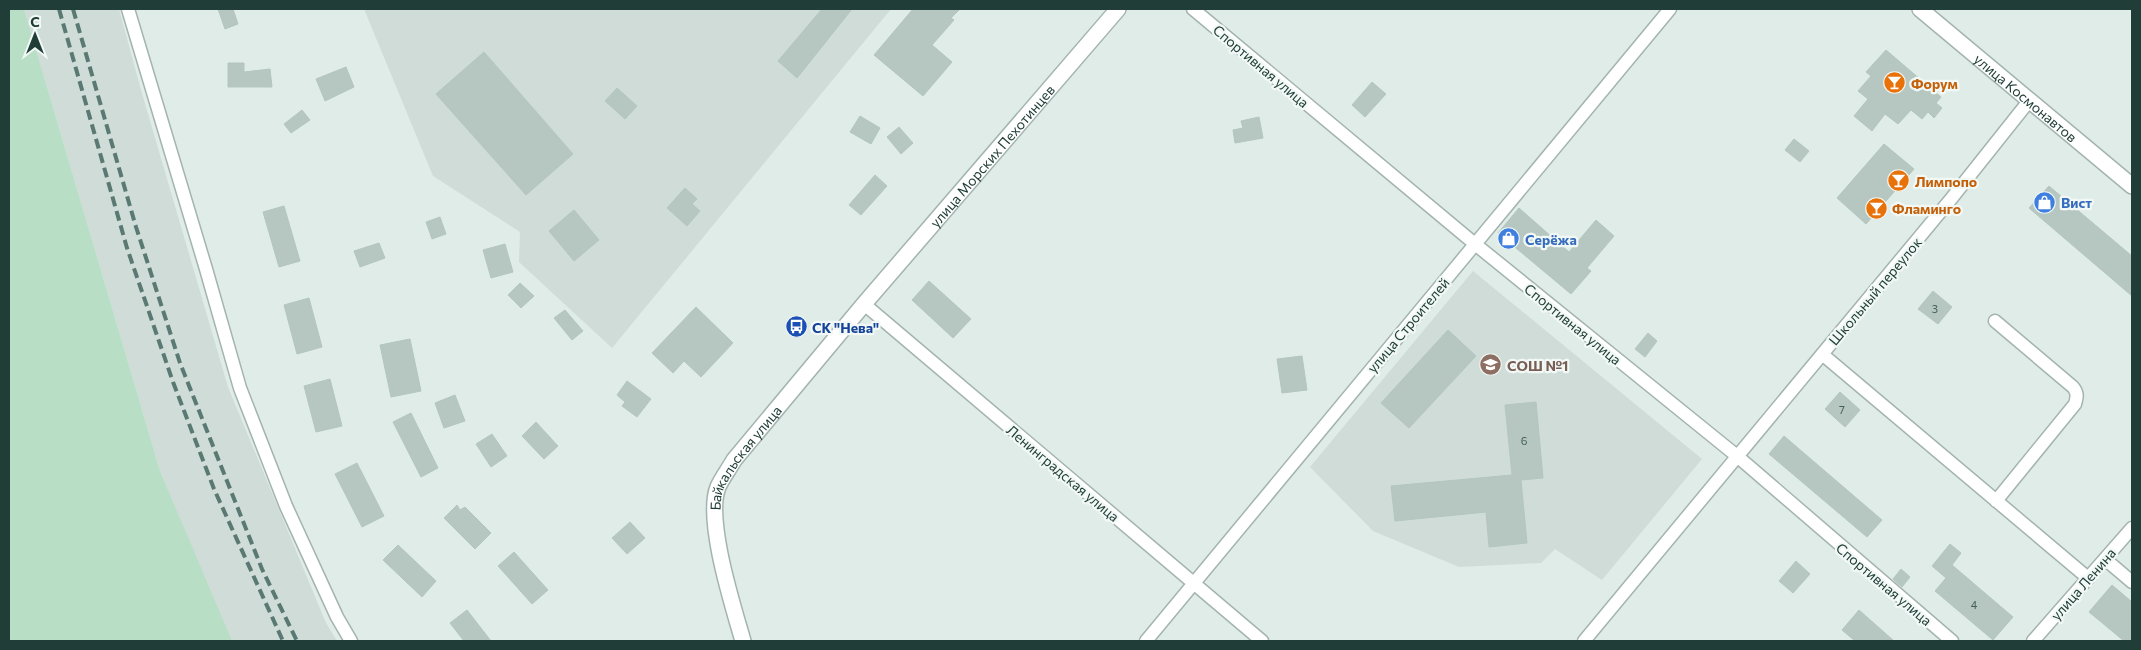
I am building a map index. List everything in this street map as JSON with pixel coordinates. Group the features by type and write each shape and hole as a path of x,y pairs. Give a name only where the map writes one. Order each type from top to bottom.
{"street":[{"path":"128,9 240,388 286,506 337,617 351,641"},
{"name":"улица Морских Пехотинцев","path":"864,304 1118,9"},
{"name":"Спортивная улица","path":"1193,9 1475,244 1737,456 1952,641"},
{"name":"улица Строителей","path":"1146,641 1670,9"},
{"name":"улица Космонавтов","path":"1920,9 2132,186"},
{"name":"Школьный переулок","path":"1584,641 1951,199 2029,101"},
{"name":"Ленинградская улица","path":"864,304 1262,641"},
{"name":"Байкальская улица","path":"743,641 729,592 713,516 718,487 734,460 864,304"},
{"path":"1995,321 2073,387 2077,397 2075,404 1996,500"},
{"path":"1822,354 2088,578"},
{"name":"улица Ленина","path":"2033,641 2132,528"},
{"path":"2104,559 2132,582"}],"shaded area":[{"path":"24,9 119,9 228,387 326,623 337,641 232,641 227,632 160,471"},
{"path":"364,9 891,9 612,348 519,262 520,232 433,176"},
{"name":"СОШ №1","path":"1473,271 1702,459 1602,580 1555,549 1541,563 1459,567 1373,531 1310,467"}],"green space":[{"path":"9,9 24,9 160,471 232,641 9,641"}],"building":[{"path":"218,9 233,9 238,24 225,29"},
{"path":"822,9 852,9 797,78 778,61"},
{"path":"913,9 960,9 951,18 954,20 932,45 952,62 923,96 874,55"},
{"name":"Форум","path":"1886,50 1941,97 1936,103 1942,108 1934,118 1928,112 1922,119 1911,110 1898,124 1885,114 1872,131 1854,116 1868,99 1858,91 1871,76 1866,72"},
{"path":"484,52 573,154 526,195 436,94"},
{"path":"228,63 244,63 244,72 270,69 272,87 228,87"},
{"path":"346,67 354,87 325,101 316,79"},
{"path":"1372,82 1386,94 1365,117 1352,105"},
{"path":"617,88 637,106 625,119 605,101"},
{"path":"302,110 310,120 291,133 284,124"},
{"path":"860,116 880,128 871,144 850,132"},
{"path":"1259,117 1263,138 1235,143 1233,130 1243,128 1241,121"},
{"path":"899,127 913,143 901,154 887,137"},
{"path":"1794,139 1809,151 1800,162 1785,150"},
{"path":"1884,144 1914,169 1866,224 1837,198"},
{"path":"875,175 887,186 861,215 849,205"},
{"path":"2049,186 2132,256 2132,296 2029,208"},
{"path":"685,188 697,199 692,204 700,211 687,226 667,208"},
{"path":"284,206 300,261 279,267 263,212"},
{"path":"1519,208 1569,252 1596,220 1614,236 1587,268 1591,271 1571,294 1498,233"},
{"path":"574,210 599,240 574,261 549,231"},
{"path":"440,217 446,234 432,239 426,222"},
{"path":"379,243 385,258 360,267 354,251"},
{"path":"505,244 513,272 491,278 483,250"},
{"path":"929,281 971,319 953,338 912,300"},
{"path":"520,283 534,296 521,308 508,295"},
{"path":"1933,291 1952,307 1938,324 1918,309"},
{"path":"309,298 322,347 297,354 284,305"},
{"path":"696,307 733,343 701,377 684,361 673,373 652,353"},
{"path":"565,310 583,331 572,340 554,318"},
{"path":"1448,330 1476,356 1409,428 1381,403"},
{"path":"1648,333 1657,341 1645,357 1635,349"},
{"path":"410,339 421,391 391,397 380,345"},
{"path":"1302,356 1307,390 1282,393 1277,359"},
{"path":"330,379 342,426 316,432 304,386"},
{"path":"627,381 651,399 637,417 622,406 625,402 617,395"},
{"path":"1840,392 1860,410 1845,427 1825,409"},
{"path":"455,395 465,421 444,428 435,403"},
{"path":"1536,402 1543,478 1521,480 1527,543 1489,547 1486,512 1395,521 1391,486 1512,475 1505,405"},
{"path":"411,413 438,468 421,477 393,422"},
{"path":"536,422 558,446 544,459 522,436"},
{"path":"492,434 507,456 491,467 476,444"},
{"path":"1784,436 1882,520 1867,537 1769,454"},
{"path":"357,463 384,516 362,527 335,474"},
{"path":"457,505 460,510 465,507 491,533 475,549 444,518"},
{"path":"630,522 645,538 627,554 612,538"},
{"path":"1950,544 1961,553 1952,565 2013,617 1993,640 1935,591 1946,578 1932,566"},
{"path":"398,545 436,581 422,597 383,560"},
{"path":"514,552 548,590 532,604 498,566"},
{"path":"1796,561 1810,574 1793,593 1779,581"},
{"path":"1901,569 1910,577 1902,587 1893,579"},
{"path":"2112,585 2132,602 2132,641 2124,641 2089,612"},
{"path":"467,610 491,641 464,641 450,623"},
{"path":"1859,610 1894,641 1855,641 1842,630"}],"railway":[{"path":"59,9 127,248 173,382 214,489 283,641"},
{"path":"73,9 136,227 180,363 262,569 297,641"}],"place":[{"name":"Форум","path":"1895,83"},
{"name":"Лимпопо","path":"1899,181"},
{"name":"Вист","path":"2045,202"},
{"name":"Фламинго","path":"1876,208"},
{"name":"Серёжа","path":"1509,239"},
{"name":"СК \"Нева\"","path":"796,327"},
{"name":"СОШ №1","path":"1491,365"}]}
